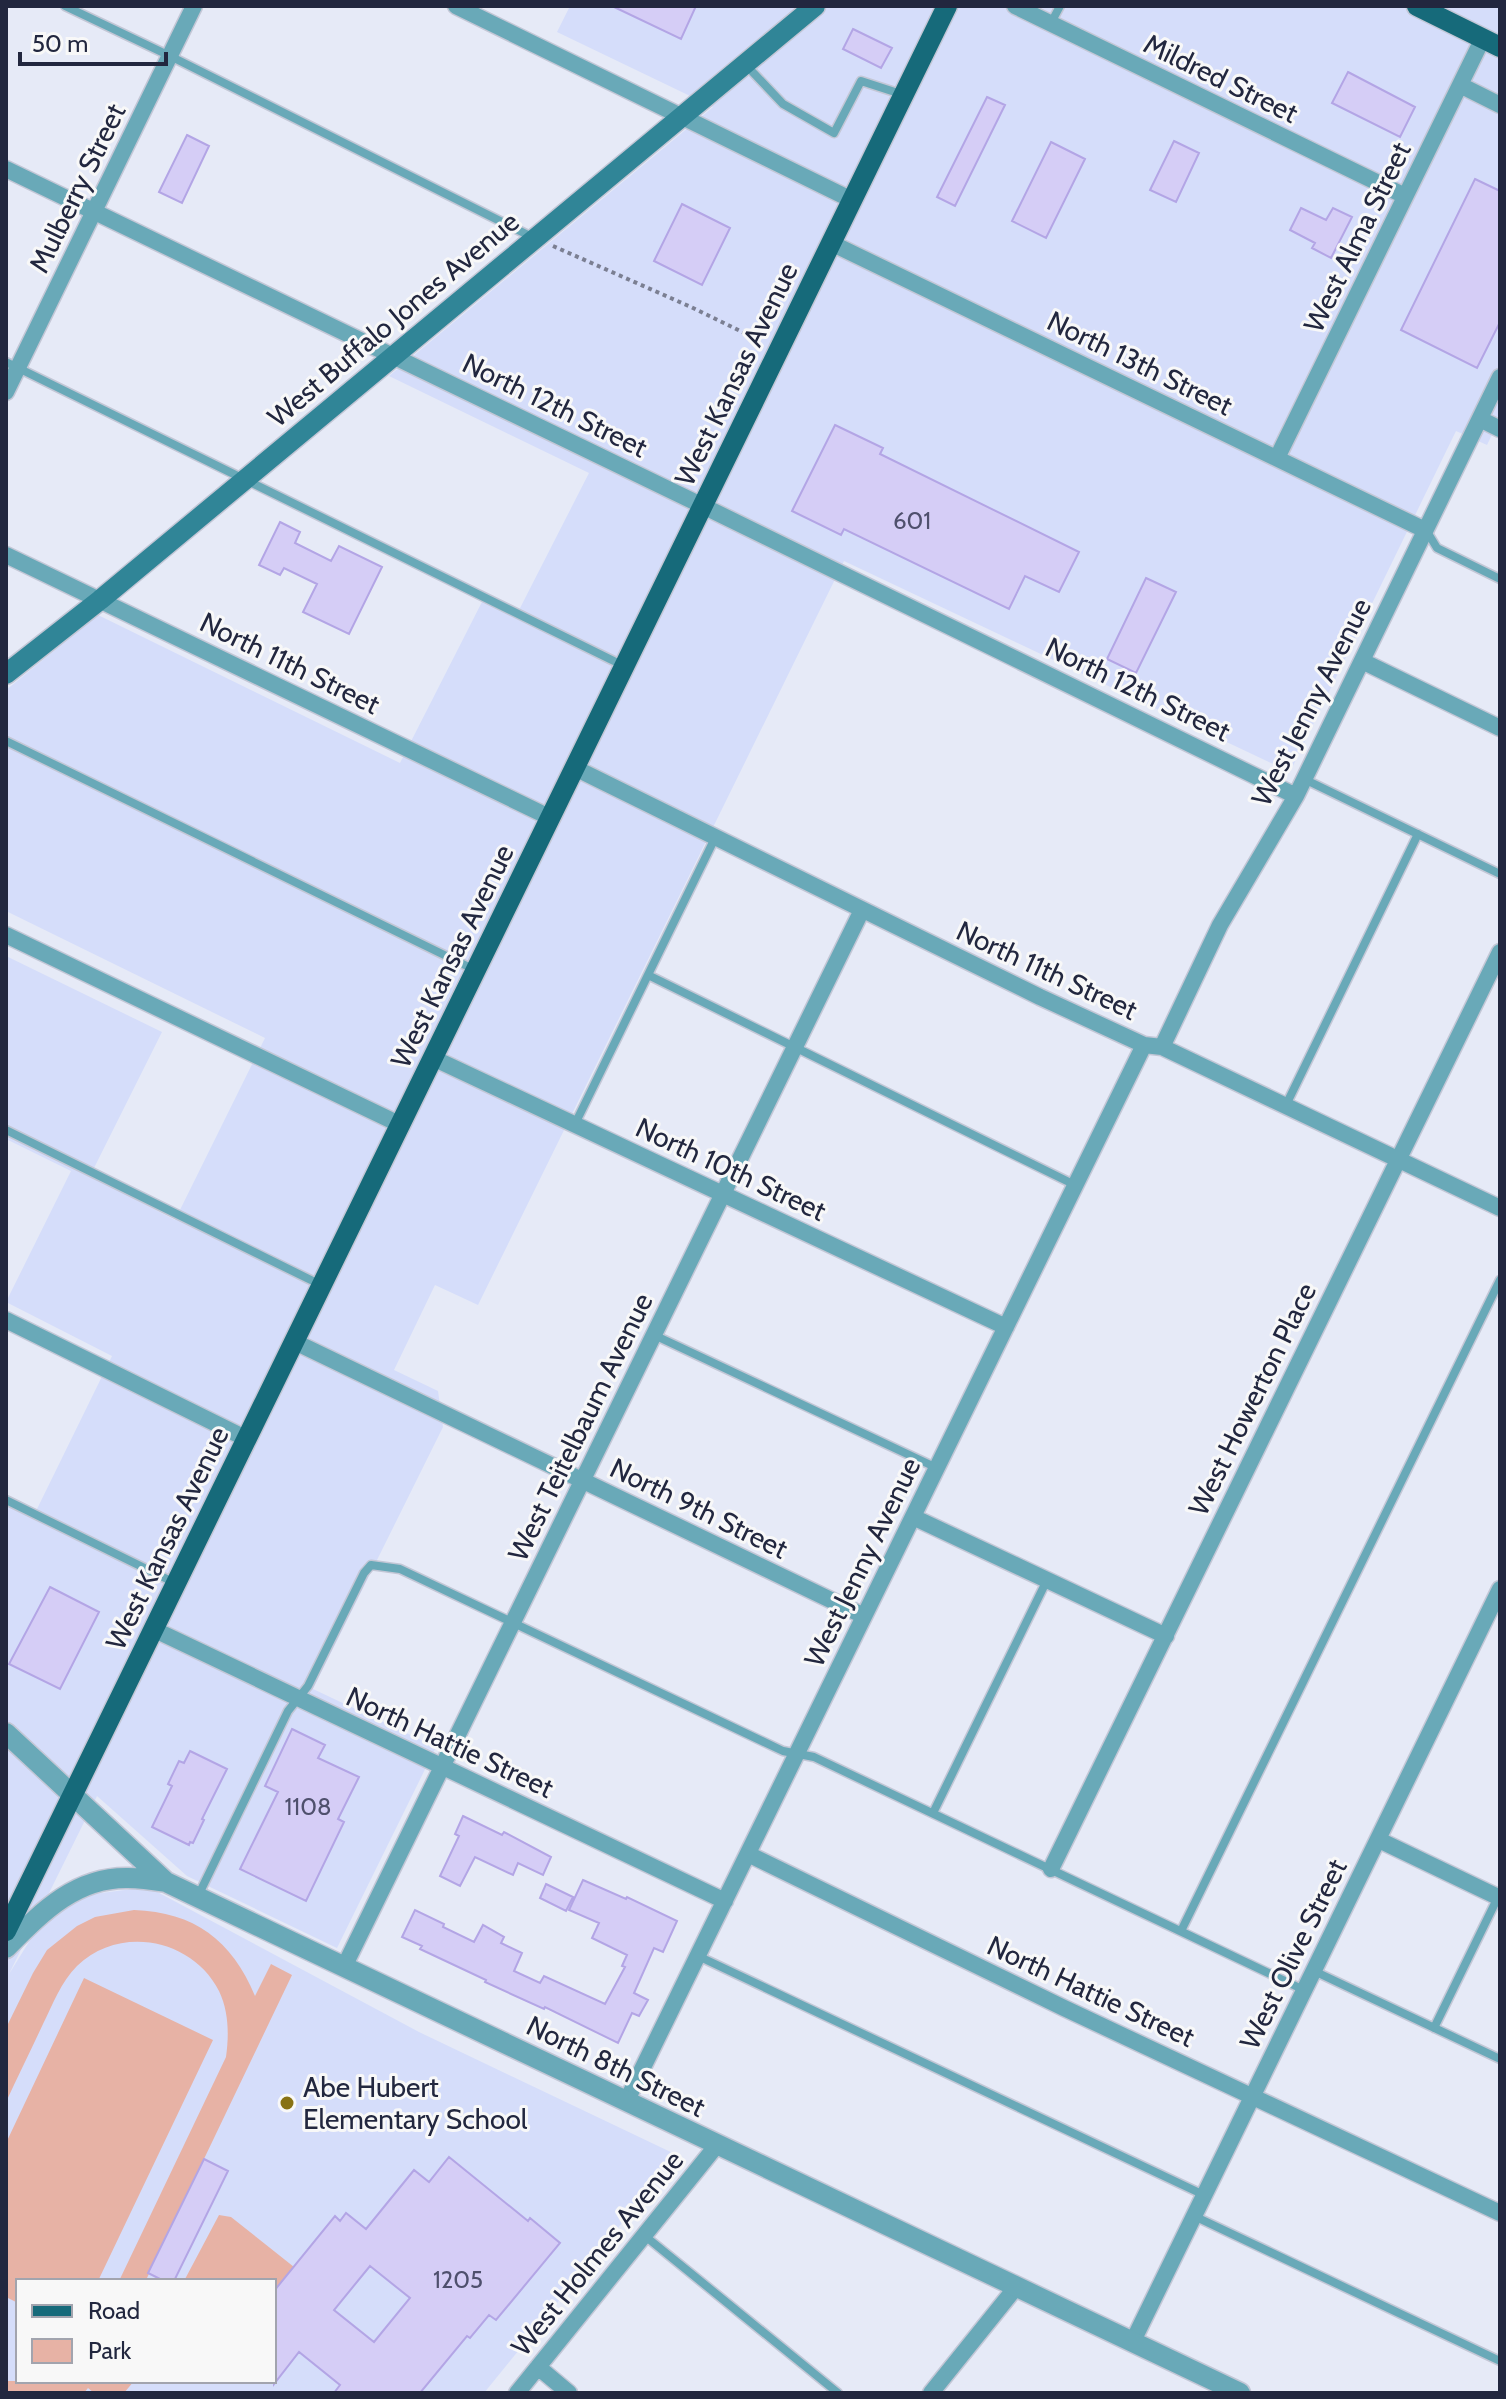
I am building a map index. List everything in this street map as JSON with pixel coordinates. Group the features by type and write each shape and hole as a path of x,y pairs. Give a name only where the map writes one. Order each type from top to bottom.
{"main road":[{"name":"West Buffalo Jones Avenue","path":"6,674 100,600 815,6"},
{"name":"West Kansas Avenue","path":"6,1931 947,6"},
{"path":"1417,6 1491,42"}],"street":[{"name":"Mulberry Street","path":"6,392 12,365 95,212 194,6"},
{"path":"456,6 852,200"},
{"name":"Mildred Street","path":"1015,6 1405,196"},
{"name":"West Alma Street","path":"1277,458 1460,85 1491,42"},
{"path":"1460,85 1500,105"},
{"name":"North 12th Street","path":"6,169 1296,796"},
{"name":"North 13th Street","path":"831,243 1425,530"},
{"name":"West Jenny Avenue","path":"1162,1047 1220,925 1296,796 1500,377"},
{"path":"1480,419 1500,429"},
{"name":"North 11th Street","path":"6,555 551,818"},
{"path":"1362,661 1500,728"},
{"name":"North 11th Street","path":"575,768 1144,1045 1162,1047 1500,1208"},
{"name":"West Teitelbaum Avenue","path":"344,1967 862,910"},
{"path":"6,935 401,1125"},
{"name":"West Howerton Place","path":"1051,1869 1500,952"},
{"name":"West Jenny Avenue","path":"627,2100 1144,1045"},
{"name":"North 10th Street","path":"433,1058 1006,1327"},
{"path":"6,1320 247,1439"},
{"name":"North 9th Street","path":"295,1342 864,1616"},
{"path":"913,1517 1166,1636"},
{"name":"West Olive Street","path":"1133,2341 1500,1589"},
{"name":"North Hattie Street","path":"153,1629 725,1901"},
{"name":"North 8th Street","path":"6,1733 166,1882 1240,2393"},
{"path":"1379,1840 1499,1896"},
{"name":"North Hattie Street","path":"748,1854 1050,2001 1500,2213"},
{"path":"6,1948 45,1909 87,1883 126,1877 166,1882"},
{"name":"West Holmes Avenue","path":"517,2393 717,2145"},
{"path":"931,2393 1017,2286"},
{"path":"538,2367 569,2393"}],"lane":[{"path":"65,6 534,238"},
{"path":"1051,24 1060,6"},
{"path":"745,64 783,104 834,133 861,81 903,95"},
{"path":"12,365 624,666"},
{"path":"1425,530 1437,548 1500,579"},
{"path":"6,741 475,970"},
{"path":"1304,779 1500,874"},
{"path":"1285,1106 1418,834"},
{"path":"575,1124 715,838"},
{"path":"648,975 1075,1185"},
{"path":"6,1130 323,1285"},
{"path":"1181,1931 1500,1280"},
{"path":"654,1335 937,1468"},
{"path":"6,1500 176,1583"},
{"path":"198,1897 288,1711 308,1686 364,1573 371,1565 400,1569 783,1751 814,1757 1304,1990"},
{"path":"933,1813 1047,1579"},
{"path":"1434,2028 1499,1896"},
{"path":"698,1956 1204,2195"},
{"path":"1313,1971 1500,2059"},
{"path":"1194,2216 1500,2361"},
{"path":"645,2236 838,2393"}],"path":[{"path":"534,238 780,349"}],"shaded area":[{"path":"570,6 1500,6 1500,418 1487,445 1456,431 1290,772 844,561 478,1305 435,1285 394,1370 438,1391 443,1427 313,1689 436,1747 337,1948 187,1876 97,1796 9,1974 35,1932 78,1896 148,1887 419,2032 677,2155 484,2393 6,2393 6,1502 37,1509 112,1356 6,1302 71,1171 6,1139 6,956 162,1032 90,1176 175,1220 265,1038 6,911 6,690 98,615 400,763 484,598 517,614 589,473 389,376 713,107 557,32"}],"green space":[{"path":"134,1910 175,1916 193,1923 235,1959 255,1996 271,1964 292,1975 149,2279 120,2279 226,2057 228,2032 225,2007 207,1973 192,1959 174,1949 154,1943 134,1942 114,1945 94,1953 71,1972 62,1986 6,2102 6,2028 47,1950 77,1926 95,1917"},
{"path":"84,1978 213,2040 99,2279 16,2279 16,2302 6,2297 6,2143"},
{"path":"219,2215 231,2217 294,2267 276,2289 276,2279 185,2279"},
{"path":"6,2381 132,2383 124,2393 94,2393 88,2388 84,2393 6,2393"}],"building":[{"path":"612,6 696,6 681,39"},
{"path":"853,29 892,48 881,68 843,49"},
{"path":"1348,72 1415,107 1400,137 1332,103"},
{"path":"987,97 1005,105 955,206 937,197"},
{"path":"187,135 209,146 182,203 159,192"},
{"path":"1174,141 1199,153 1176,202 1150,190"},
{"path":"1051,142 1085,159 1046,238 1012,221"},
{"path":"1475,179 1500,191 1500,322 1477,368 1401,330"},
{"path":"682,204 730,228 702,285 654,261"},
{"path":"1301,208 1326,220 1333,208 1352,217 1331,258 1312,248 1315,243 1290,230"},
{"path":"835,425 883,448 880,454 1079,552 1059,592 1025,576 1009,609 844,529 841,535 792,511"},
{"path":"280,522 300,532 295,543 331,561 339,546 382,567 349,634 303,612 317,584 284,568 280,575 259,565"},
{"path":"1146,578 1176,592 1136,673 1107,659"},
{"path":"50,1587 99,1612 60,1689 9,1664"},
{"path":"292,1729 325,1745 318,1758 359,1777 338,1819 344,1822 306,1901 240,1869 278,1792 265,1786"},
{"path":"190,1751 227,1769 193,1843 189,1845 152,1827 172,1786 168,1784 179,1761 184,1763"},
{"path":"463,1816 502,1835 504,1832 551,1857 543,1875 518,1863 513,1875 475,1857 460,1886 440,1876 459,1836 455,1834"},
{"path":"583,1880 677,1921 663,1952 654,1948 634,1993 648,2000 639,2016 632,2013 618,2043 485,1982 402,1937 415,1910 474,1942 483,1925 504,1937 501,1943 522,1953 514,1971 540,1983 544,1976 605,2004 625,1967 622,1966 627,1955 592,1938 599,1923 569,1910"},
{"path":"546,1884 573,1897 566,1911 540,1898"},
{"path":"449,2157 560,2243 496,2320 489,2315 470,2338 467,2336 420,2393 334,2393 340,2385 299,2352 276,2381 276,2289 335,2216 340,2221 346,2213 366,2229 414,2170 429,2182","holes":["370,2266 410,2298 374,2342 334,2310"]},
{"path":"204,2159 228,2171 175,2279 160,2279 148,2273"}],"place":[{"name":"Abe Hubert Elementary School","path":"287,2103"}]}
